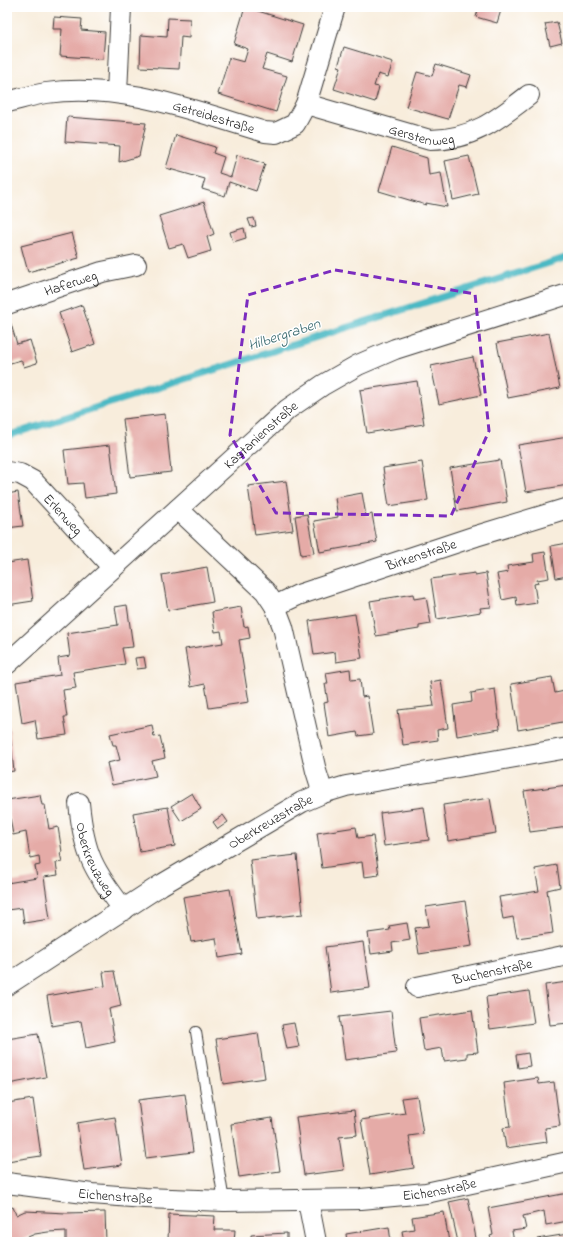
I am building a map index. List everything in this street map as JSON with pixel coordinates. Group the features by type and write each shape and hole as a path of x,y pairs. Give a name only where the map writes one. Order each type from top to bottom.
{"street":[{"path":"117,93 121,7"},
{"name":"Getreidestraße","path":"7,102 46,93 81,91 117,93 153,99 265,132 276,133 296,124 306,104 335,7"},
{"name":"Gerstenweg","path":"306,104 430,140 449,140 477,131 503,115 528,95"},
{"name":"Haferweg","path":"7,304 102,272 136,265"},
{"name":"Kastanienstraße","path":"7,664 288,409 323,385 358,365 395,349 568,294"},
{"name":"Erlenweg","path":"7,472 20,474 33,481 113,568"},
{"name":"Birkenstraße","path":"275,606 298,595 468,538 568,508"},
{"path":"178,509 265,591 275,606 283,627 316,771 323,792"},
{"name":"Oberkreuzstraße","path":"7,984 220,850 302,802 323,792 393,776 568,748"},
{"name":"Oberkreuzweg","path":"79,802 81,825 86,848 94,869 124,910"},
{"name":"Buchenstraße","path":"417,987 568,955"},
{"name":"Eichenstraße","path":"7,1183 100,1195 224,1202 389,1198 419,1194 568,1162"},
{"path":"308,1201 316,1242"}],"lane":[{"path":"196,1032 224,1202"}],"highlighted area":[{"path":"335,270 475,294 489,431 451,516 276,513 230,435 248,295"}],"building":[{"path":"245,7 303,25 292,62 267,54 262,69 287,76 276,112 218,94 229,58 244,62 248,49 234,44"},
{"path":"479,7 502,7 497,23 476,17"},
{"path":"54,17 82,19 81,30 105,32 103,59 60,56 62,29 53,29"},
{"path":"168,18 190,19 189,38 181,37 179,69 140,67 141,35 167,37"},
{"path":"557,22 562,43 550,46 545,24"},
{"path":"344,47 393,62 388,77 378,74 374,86 379,87 375,102 334,89 341,67 338,66"},
{"path":"436,64 471,75 467,87 459,85 448,119 406,107 417,72 432,76"},
{"path":"67,117 146,123 139,156 119,162 120,146 65,142"},
{"path":"176,135 215,147 213,153 224,157 219,173 231,177 237,155 265,164 256,191 229,182 225,196 202,189 205,179 166,168"},
{"path":"392,147 427,158 429,175 441,173 447,207 426,203 426,205 379,191"},
{"path":"469,156 478,194 453,200 445,161"},
{"path":"204,202 214,234 207,237 211,251 188,258 183,244 169,248 159,216"},
{"path":"254,218 256,226 251,227 248,219"},
{"path":"244,228 246,238 233,242 230,232"},
{"path":"72,233 79,258 28,272 21,246"},
{"path":"82,305 95,344 72,352 59,313"},
{"path":"10,321 17,344 30,340 37,363 24,367 21,360 7,364 7,322"},
{"path":"549,333 560,388 508,398 497,343"},
{"path":"473,357 481,395 439,404 431,366"},
{"path":"417,381 424,424 367,433 360,390"},
{"path":"165,414 171,472 130,477 123,419"},
{"path":"568,437 568,485 526,492 518,445"},
{"path":"110,445 116,494 85,498 83,483 68,484 64,450"},
{"path":"500,460 507,502 457,511 450,468"},
{"path":"422,462 428,500 389,506 383,468"},
{"path":"286,481 293,530 255,535 248,486"},
{"path":"18,492 23,526 7,528 7,494"},
{"path":"362,493 366,516 372,514 377,542 320,552 314,521 338,517 335,498"},
{"path":"307,514 314,553 301,555 295,516"},
{"path":"568,543 568,576 556,578 551,546"},
{"path":"545,552 549,578 537,580 538,583 534,584 537,603 517,606 516,597 502,600 497,574 508,572 507,566 534,562 533,554"},
{"path":"27,560 33,601 7,605 7,563"},
{"path":"207,567 213,602 168,610 162,575"},
{"path":"475,573 475,575 486,573 491,607 480,608 481,612 437,619 431,579"},
{"path":"413,594 414,599 426,597 431,624 419,626 419,629 376,636 370,601"},
{"path":"127,605 133,647 122,648 125,664 73,672 76,688 63,690 67,717 64,717 67,735 38,739 35,720 22,723 16,682 60,675 58,658 70,656 67,633 118,625 115,607"},
{"path":"241,607 244,627 248,626 250,638 239,640 249,702 209,708 205,684 191,687 185,649 223,643 221,631 215,632 212,612"},
{"path":"355,614 362,658 336,662 335,652 314,655 309,621"},
{"path":"144,657 146,668 137,669 135,658"},
{"path":"350,669 351,680 360,679 362,697 367,696 373,734 358,736 357,732 329,737 324,703 328,702 325,684 328,684 326,673"},
{"path":"552,677 555,693 565,691 568,721 518,730 511,684"},
{"path":"441,680 448,728 437,730 438,740 403,745 398,710 434,706 430,682"},
{"path":"495,689 500,729 457,736 453,705 472,702 471,693"},
{"path":"152,725 154,737 160,736 165,758 152,761 156,776 112,785 107,763 120,760 116,745 113,745 110,734"},
{"path":"7,726 9,726 14,771 7,772"},
{"path":"567,785 568,827 530,832 524,791"},
{"path":"192,793 201,809 181,821 171,806"},
{"path":"40,795 42,805 45,805 49,829 58,827 62,862 56,863 58,875 44,877 50,919 24,923 22,908 7,910 7,883 37,878 35,866 40,865 39,856 30,858 26,832 13,835 7,800"},
{"path":"490,798 496,833 448,841 443,805"},
{"path":"168,807 175,846 140,852 133,813"},
{"path":"424,807 429,840 384,846 380,813"},
{"path":"223,815 228,822 218,829 213,822"},
{"path":"356,827 358,838 373,836 379,875 364,877 362,862 322,868 317,833"},
{"path":"297,855 303,914 257,919 250,860"},
{"path":"557,865 560,887 547,890 553,933 517,938 513,917 503,919 499,897 539,891 535,869"},
{"path":"230,889 242,954 219,958 216,938 191,942 183,897"},
{"path":"465,901 472,946 419,954 415,928 429,926 426,907"},
{"path":"407,923 410,940 392,943 393,951 371,954 368,933 390,930 389,926"},
{"path":"363,942 370,988 331,993 325,947"},
{"path":"114,971 121,1006 109,1009 115,1042 86,1048 81,1021 52,1026 47,996 105,986 103,972"},
{"path":"568,982 568,1023 550,1025 545,985"},
{"path":"529,991 534,1023 490,1029 486,997"},
{"path":"472,1010 478,1052 467,1053 467,1058 444,1061 442,1048 424,1051 419,1018"},
{"path":"391,1011 396,1053 345,1060 339,1017"},
{"path":"294,1023 299,1047 287,1049 282,1025"},
{"path":"258,1033 265,1078 223,1084 216,1039"},
{"path":"38,1034 46,1077 8,1084 7,1039"},
{"path":"528,1053 530,1066 518,1068 516,1055"},
{"path":"538,1078 539,1084 554,1082 560,1126 545,1128 547,1142 506,1148 503,1128 510,1127 504,1083"},
{"path":"185,1094 193,1152 146,1158 138,1100"},
{"path":"417,1096 423,1134 409,1136 414,1168 370,1175 361,1120 405,1113 402,1098"},
{"path":"33,1099 41,1156 7,1161 7,1103"},
{"path":"354,1110 357,1135 339,1137 344,1170 304,1175 296,1117"},
{"path":"115,1117 122,1165 84,1170 77,1123"},
{"path":"272,1118 280,1171 239,1177 231,1124"},
{"path":"568,1193 568,1221 546,1225 544,1211 523,1216 526,1229 512,1231 514,1242 492,1242 490,1236 493,1235 488,1208"},
{"path":"468,1198 476,1238 458,1242 449,1202"},
{"path":"13,1207 16,1215 25,1211 66,1213 105,1212 106,1242 66,1242 66,1231 35,1234 16,1242 7,1242 7,1209"},
{"path":"444,1212 449,1242 404,1242 402,1231 414,1229 412,1217"},
{"path":"169,1214 215,1216 214,1230 235,1230 234,1242 168,1240"},
{"path":"389,1227 391,1242 347,1242 346,1234"},
{"path":"287,1233 287,1242 251,1242 251,1235"},
{"path":"568,1234 568,1242 538,1242 537,1239"}],"waterway":[{"name":"Hilbergraben","path":"7,436 568,257"}]}
